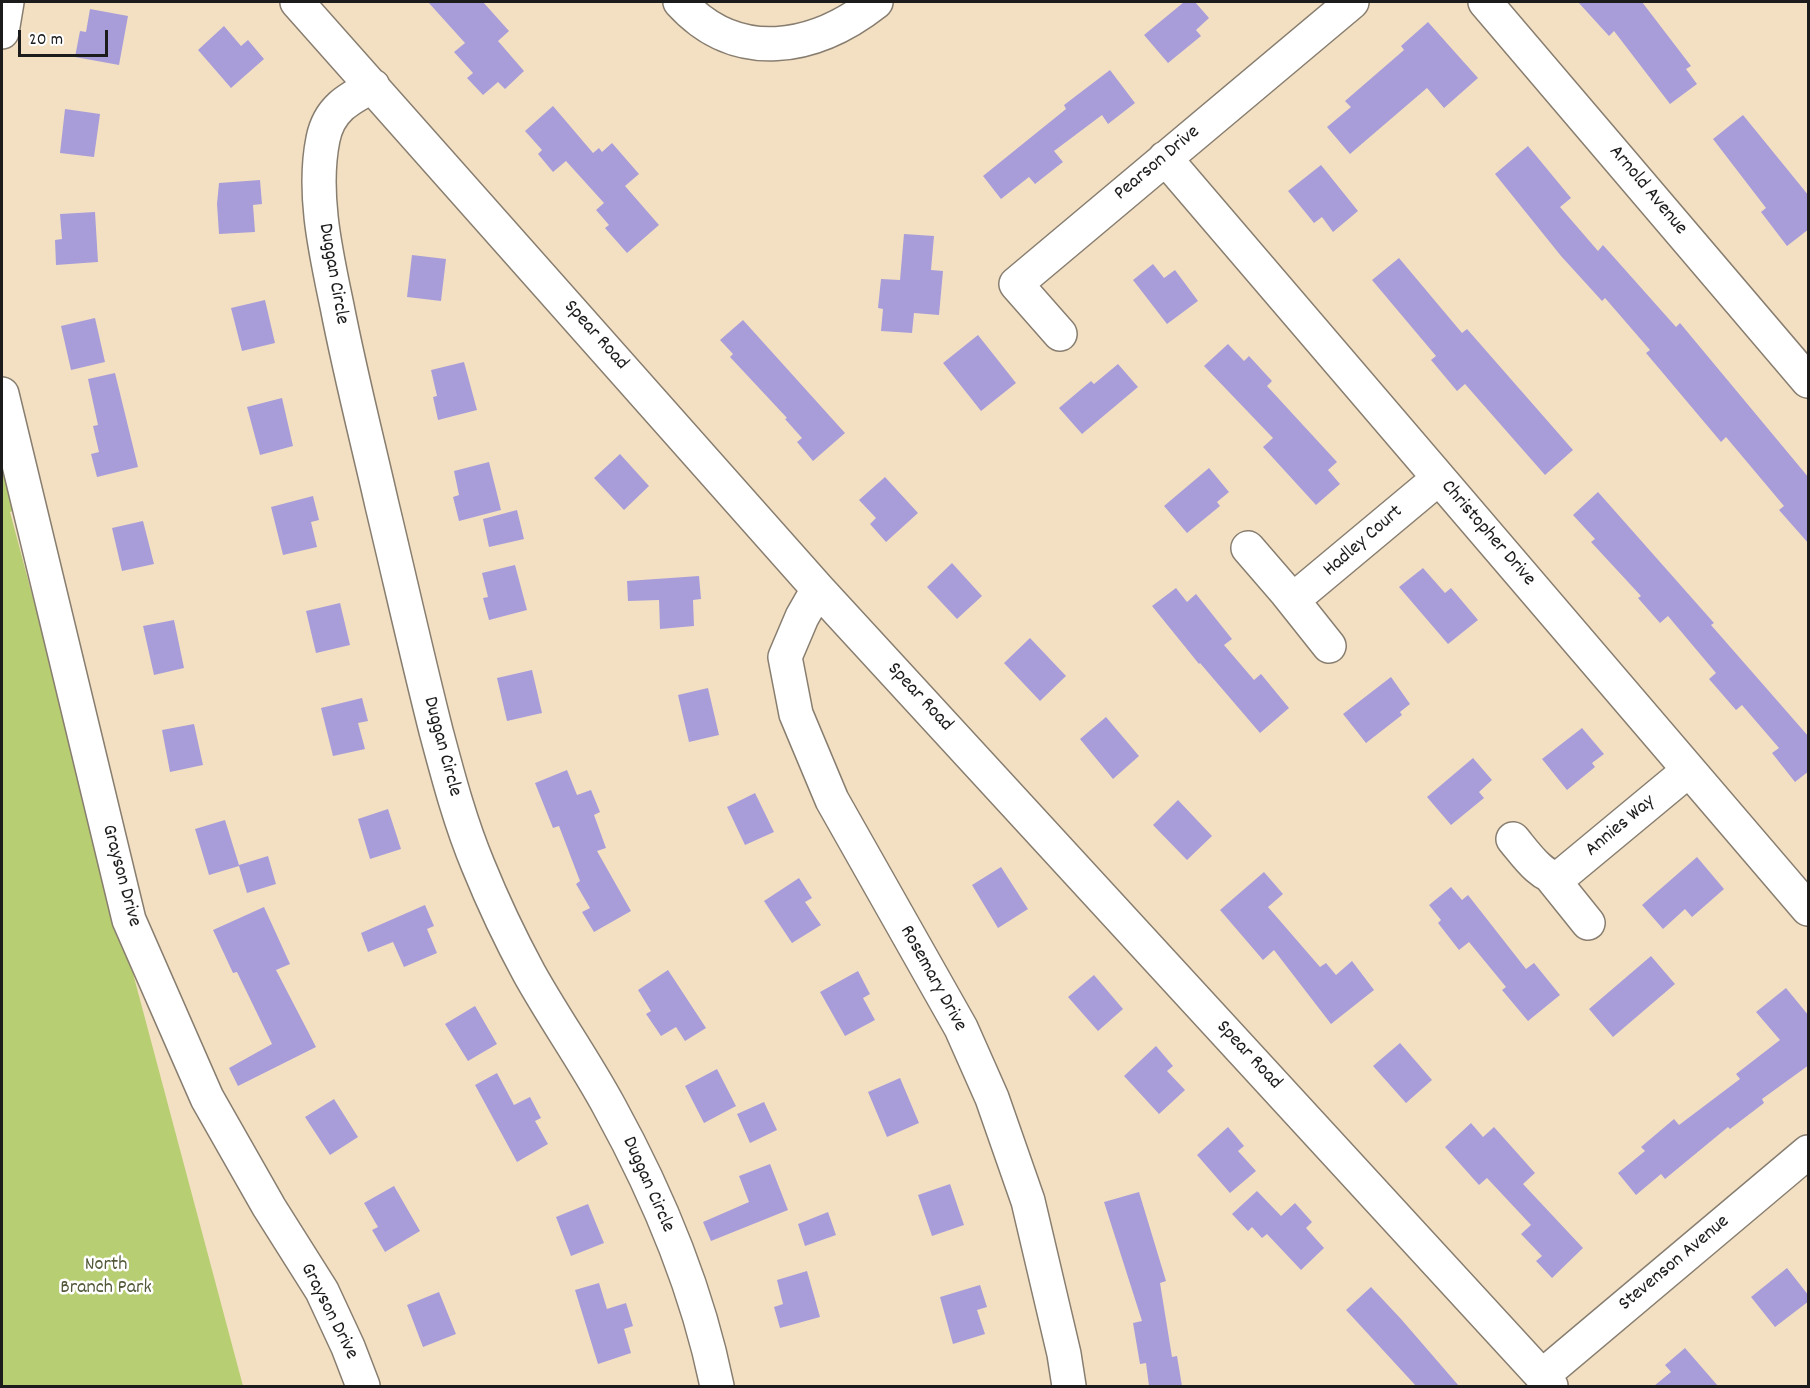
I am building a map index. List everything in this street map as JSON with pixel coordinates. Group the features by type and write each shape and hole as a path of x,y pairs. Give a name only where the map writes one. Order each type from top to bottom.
{"street":[{"path":"2,32 7,2"},
{"name":"Spear Road","path":"297,2 818,589 1546,1381"},
{"path":"680,2 699,20 723,33 749,41 777,44 804,40 830,32 876,2"},
{"name":"Pearson Drive","path":"1060,334 1016,284 1352,2"},
{"name":"Arnold Avenue","path":"1485,2 1809,381"},
{"name":"Duggan Circle","path":"373,86 346,100 330,118 323,137 319,169 320,202 328,262 352,379 412,638 441,748 476,862 505,927 528,972 612,1112 649,1187 691,1289 703,1326 717,1386"},
{"name":"Christopher Drive","path":"1165,158 1809,909"},
{"name":"Grayson Drive","path":"2,394 129,921 207,1098 269,1207 322,1292 348,1347 363,1386"},
{"name":"Hadley Court","path":"1286,592 1294,595 1306,591 1439,478"},
{"path":"1248,548 1329,646"},
{"name":"Rosemary Drive","path":"818,589 784,657 795,714 832,800 961,1028 992,1098 1028,1201 1070,1386"},
{"name":"Annies Way","path":"1551,877 1563,876 1689,770"},
{"path":"1513,839 1543,872 1551,877 1588,923"},
{"name":"Stevenson Avenue","path":"1546,1381 1809,1152"}],"green space":[{"name":"North Branch Park","path":"20,399 39,500 10,512 243,1386 2,1386 2,401"}],"building":[{"path":"428,2 483,2 509,31 498,41 524,71 505,89 498,82 483,95 467,78 473,73 454,52 465,43"},
{"path":"1184,2 1195,2 1209,18 1196,30 1201,36 1168,63 1144,35"},
{"path":"1578,2 1642,2 1691,66 1686,69 1697,84 1670,104 1614,31 1609,36"},
{"path":"90,9 128,16 119,65 75,57 80,31 86,32"},
{"path":"1428,22 1478,78 1444,108 1427,88 1350,154 1327,127 1351,107 1345,101 1404,50 1401,46"},
{"path":"224,26 241,46 248,40 264,59 231,88 198,50"},
{"path":"1110,70 1135,103 1108,124 1102,115 1054,151 1063,162 1035,184 1029,177 1001,199 983,176 1066,109 1064,105"},
{"path":"553,106 593,153 599,148 602,152 612,143 639,174 625,186 659,225 627,253 605,228 609,225 596,210 604,203 566,161 553,172 538,154 542,150 525,131"},
{"path":"65,109 100,114 94,157 60,153"},
{"path":"1743,115 1809,196 1809,229 1787,246 1761,212 1766,208 1713,139"},
{"path":"1528,146 1571,198 1560,207 1598,251 1603,245 1676,327 1680,323 1809,478 1809,544 1779,510 1784,506 1726,437 1721,442 1646,353 1650,350 1605,298 1602,301 1561,256 1495,174"},
{"path":"1321,165 1358,211 1333,232 1322,217 1314,223 1288,191"},
{"path":"260,180 262,204 253,205 255,232 219,234 217,204 219,183"},
{"path":"95,212 98,262 56,265 55,240 62,239 60,214"},
{"path":"904,234 934,236 931,270 943,271 939,315 914,313 912,333 881,331 883,309 878,308 881,279 900,280"},
{"path":"412,255 446,259 441,301 407,297"},
{"path":"1399,258 1462,333 1467,329 1573,450 1545,475 1465,384 1457,391 1431,360 1436,356 1372,280"},
{"path":"1153,264 1164,278 1175,270 1198,301 1167,324 1133,280"},
{"path":"265,300 275,343 242,351 231,308"},
{"path":"95,318 105,362 71,370 61,326"},
{"path":"743,320 845,433 813,461 797,442 802,438 785,419 787,418 730,357 733,354 720,340"},
{"path":"978,335 1016,383 981,411 943,363"},
{"path":"1228,344 1244,361 1249,356 1272,381 1267,386 1337,462 1328,470 1340,484 1316,505 1263,447 1273,438 1204,366"},
{"path":"464,362 477,410 438,420 433,397 437,396 431,370"},
{"path":"1118,364 1138,387 1082,434 1059,408 1091,381 1094,384"},
{"path":"115,373 138,467 97,477 91,454 99,452 93,426 98,425 88,379"},
{"path":"282,398 293,446 260,455 247,407"},
{"path":"620,454 649,486 624,510 594,478"},
{"path":"489,462 501,510 459,521 453,497 459,495 454,471"},
{"path":"1209,468 1229,492 1217,502 1220,506 1187,533 1164,506"},
{"path":"885,477 918,513 886,542 870,524 876,518 859,500"},
{"path":"1598,492 1714,623 1711,625 1809,737 1809,771 1795,782 1772,753 1779,748 1742,705 1736,710 1709,679 1716,673 1668,616 1660,623 1638,598 1641,596 1591,542 1595,539 1573,515"},
{"path":"313,496 319,520 311,522 317,547 283,555 271,507"},
{"path":"517,510 524,539 489,547 483,519"},
{"path":"143,521 154,564 122,571 112,528"},
{"path":"952,563 982,596 957,619 927,587"},
{"path":"515,565 527,610 489,620 483,598 488,597 482,573"},
{"path":"1423,568 1445,593 1451,588 1478,620 1448,644 1399,587"},
{"path":"699,576 701,599 693,600 694,626 660,629 659,600 628,601 627,581"},
{"path":"1176,588 1187,602 1196,594 1232,639 1224,645 1254,680 1261,674 1289,708 1260,733 1152,606"},
{"path":"340,603 350,645 316,653 306,611"},
{"path":"174,620 184,668 154,675 143,626"},
{"path":"1030,638 1066,676 1040,701 1004,663"},
{"path":"532,670 542,713 507,721 497,678"},
{"path":"1391,677 1410,704 1400,712 1402,715 1366,743 1343,714"},
{"path":"708,688 719,735 689,742 678,695"},
{"path":"362,698 368,721 358,723 365,749 333,756 321,708"},
{"path":"1106,717 1139,756 1113,779 1080,739"},
{"path":"194,724 203,765 170,772 162,730"},
{"path":"1582,728 1604,754 1592,763 1595,767 1567,790 1542,759"},
{"path":"1473,758 1492,780 1479,792 1484,798 1451,825 1427,797"},
{"path":"567,770 577,795 591,790 600,812 594,815 606,848 597,851 631,911 594,932 582,912 590,908 576,884 580,881 559,826 553,828 535,783"},
{"path":"755,793 774,832 745,845 727,807"},
{"path":"1178,800 1212,836 1187,860 1153,825"},
{"path":"388,809 401,849 370,859 358,819"},
{"path":"225,820 239,865 268,856 276,884 247,893 239,866 209,875 195,829"},
{"path":"1697,857 1724,889 1692,917 1685,909 1663,929 1642,905"},
{"path":"1001,867 1028,909 998,928 972,885"},
{"path":"1264,872 1283,894 1268,907 1320,967 1326,963 1336,975 1352,961 1374,990 1331,1024 1274,950 1263,960 1220,910"},
{"path":"799,878 812,898 805,902 821,925 792,943 764,901"},
{"path":"1451,887 1462,900 1468,895 1526,969 1534,963 1560,995 1528,1021 1502,990 1506,987 1469,942 1459,950 1438,923 1441,920 1429,905"},
{"path":"425,905 434,926 427,929 437,953 404,967 393,942 368,952 361,933"},
{"path":"264,907 290,964 276,970 316,1047 238,1086 229,1068 272,1044 237,972 233,973 213,930"},
{"path":"1651,956 1675,984 1613,1037 1589,1009"},
{"path":"668,970 706,1028 685,1041 676,1027 661,1036 646,1014 651,1011 638,990"},
{"path":"858,971 870,994 863,998 875,1020 845,1036 820,992"},
{"path":"1094,975 1123,1009 1098,1031 1068,997"},
{"path":"1786,988 1809,1016 1809,1065 1762,1099 1764,1103 1730,1129 1728,1127 1665,1179 1661,1174 1636,1195 1618,1173 1645,1151 1641,1147 1674,1119 1679,1125 1740,1079 1736,1074 1780,1040 1756,1012"},
{"path":"475,1006 497,1044 468,1061 445,1024"},
{"path":"1400,1043 1432,1080 1406,1103 1373,1066"},
{"path":"1156,1046 1173,1066 1167,1071 1185,1090 1159,1114 1124,1076"},
{"path":"717,1069 736,1106 704,1123 685,1086"},
{"path":"497,1073 514,1105 530,1097 541,1118 535,1121 548,1144 517,1162 475,1085"},
{"path":"900,1078 919,1123 887,1137 868,1092"},
{"path":"334,1099 358,1137 330,1155 305,1117"},
{"path":"764,1102 777,1130 750,1143 737,1114"},
{"path":"1471,1123 1483,1137 1494,1127 1535,1173 1523,1184 1583,1248 1552,1278 1536,1261 1542,1256 1521,1234 1531,1225 1487,1178 1479,1185 1445,1147"},
{"path":"1228,1127 1244,1146 1238,1151 1256,1171 1230,1193 1197,1155"},
{"path":"770,1164 788,1210 711,1241 703,1222 749,1202 739,1176"},
{"path":"950,1184 964,1225 932,1236 918,1195"},
{"path":"394,1186 420,1231 385,1252 372,1230 378,1227 364,1203"},
{"path":"1257,1191 1281,1216 1295,1203 1312,1222 1306,1228 1324,1248 1301,1270 1267,1234 1262,1238 1252,1227 1248,1231 1232,1214"},
{"path":"1139,1192 1166,1281 1160,1283 1172,1357 1177,1356 1182,1386 1149,1386 1146,1363 1140,1364 1133,1323 1142,1321 1104,1202"},
{"path":"588,1204 604,1243 571,1256 556,1217"},
{"path":"828,1212 836,1235 805,1246 798,1224"},
{"path":"1787,1268 1809,1296 1809,1301 1775,1327 1751,1297"},
{"path":"807,1271 820,1317 780,1328 774,1307 783,1304 777,1280"},
{"path":"599,1283 607,1309 626,1303 633,1326 624,1329 631,1353 598,1364 575,1290"},
{"path":"980,1285 987,1307 977,1310 985,1334 953,1344 940,1297"},
{"path":"1371,1287 1459,1386 1416,1386 1346,1310"},
{"path":"439,1292 456,1334 423,1347 407,1305"},
{"path":"1685,1348 1718,1386 1654,1386 1671,1372 1665,1365"}]}
